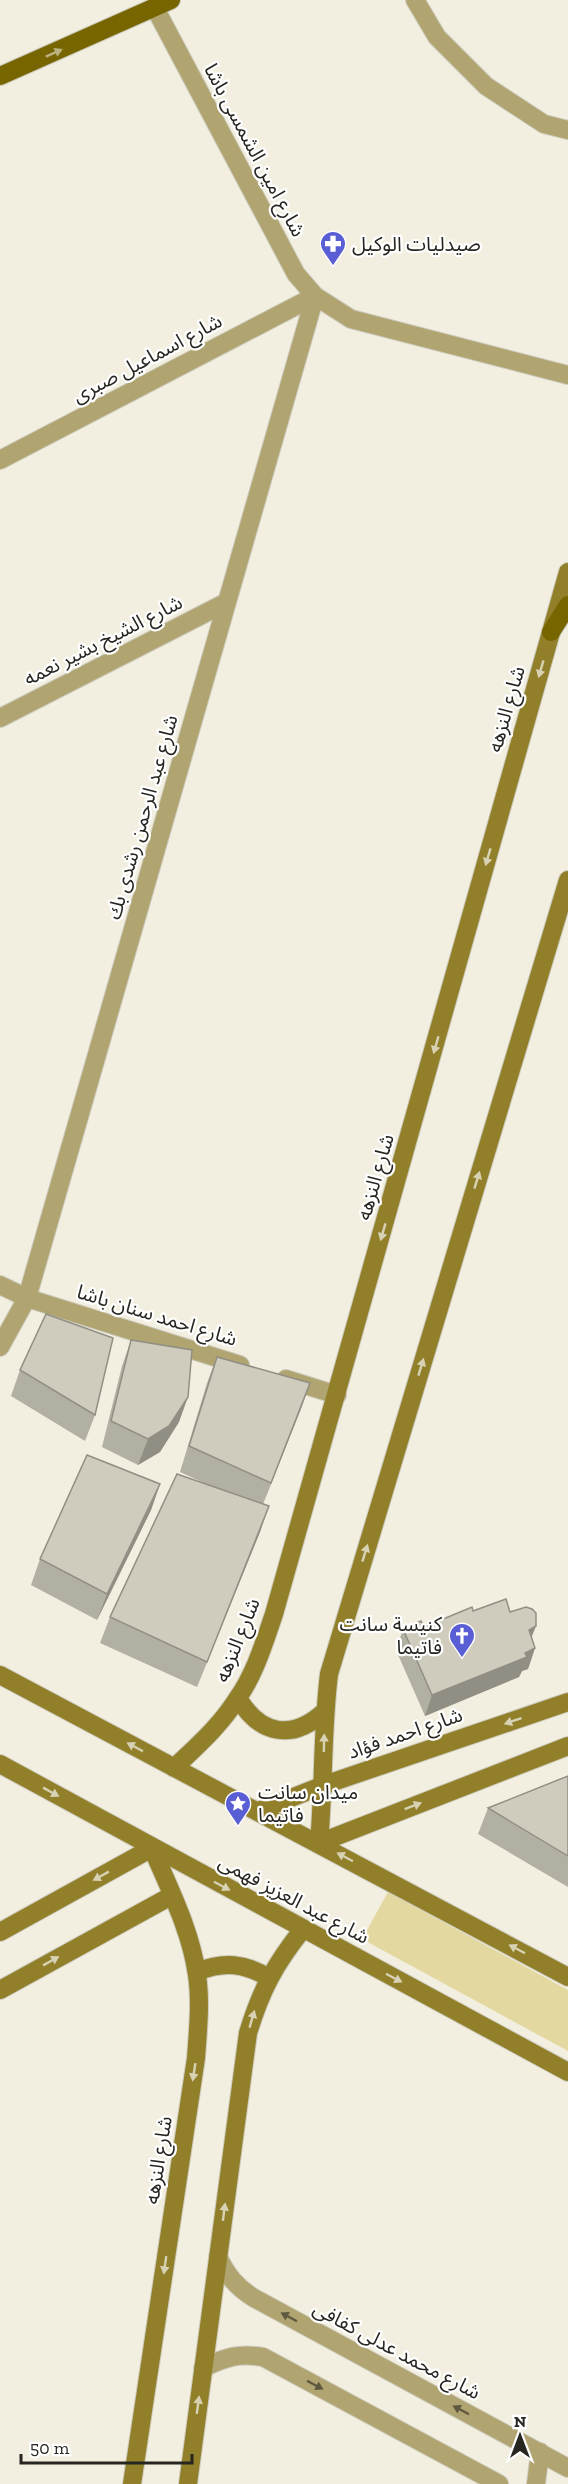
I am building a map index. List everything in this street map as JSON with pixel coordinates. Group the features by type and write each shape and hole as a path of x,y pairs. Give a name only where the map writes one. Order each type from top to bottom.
{"main road":[{"path":"0,76 163,4"},
{"name":"شارع النزهه","path":"174,1768 216,1728 238,1698 260,1656 274,1614 568,572"},
{"path":"551,632 568,605"},
{"path":"319,1843 324,1785 324,1712 329,1674 568,880"},
{"path":"0,1675 568,1977"},
{"path":"238,1698 247,1714 261,1725 278,1731 297,1729 313,1722 324,1712"},
{"name":"شارع احمد فؤاد","path":"258,1811 324,1785 568,1702"},
{"path":"319,1843 568,1746"},
{"name":"شارع عبد العزيز فهمى","path":"0,1764 568,2072"},
{"path":"0,1932 152,1848"},
{"name":"شارع النزهه","path":"132,2484 196,2058 199,2019 197,1972 184,1926 152,1848"},
{"path":"0,1990 171,1896"},
{"path":"188,2484 248,2033 255,2008 269,1978 278,1961 303,1929"},
{"path":"197,1972 211,1966 229,1964 245,1966 269,1978"}],"street":[{"path":"415,0 437,37 486,86 544,124 568,130"},
{"name":"شارع امين الشمسى باشا","path":"163,4 296,274 315,296 351,319 568,375"},
{"name":"شارع اسماعيل صبرى","path":"0,460 315,296"},
{"name":"شارع عبد الرحمن رشدى بك","path":"0,1347 27,1298 315,296"},
{"name":"شارع الشيخ بشير نعمه","path":"0,718 227,602"},
{"name":"شارع احمد سنان باشا","path":"0,1285 27,1298 337,1395"},
{"name":"شارع محمد عدلى كفافى","path":"218,2257 238,2288 254,2298 568,2468"},
{"path":"203,2368 224,2358 243,2354 263,2357 499,2484"},
{"path":"536,2484 540,2452"}],"shaded area":[{"path":"388,1892 568,1990 568,2051 362,1939"}],"building":[{"path":"46,1314 113,1338 95,1415 20,1370"},
{"path":"131,1340 192,1350 188,1397 169,1426 148,1439 111,1421"},
{"path":"217,1357 310,1383 271,1483 189,1446"},
{"path":"87,1455 160,1484 107,1594 40,1559"},
{"path":"177,1474 269,1506 207,1662 110,1617"},
{"name":"كنيسة سانت فاتيما","path":"506,1599 510,1612 526,1607 536,1613 536,1626 529,1630 535,1648 525,1653 527,1657 432,1695 403,1629 421,1621 424,1627 472,1607 473,1611"},
{"path":"568,1776 568,1856 488,1808"}],"place":[{"name":"صيدليات الوكيل","path":"333,267"},
{"name":"كنيسة سانت فاتيما","path":"462,1659"},
{"name":"ميدان سانت فاتيما","path":"238,1827"}]}
